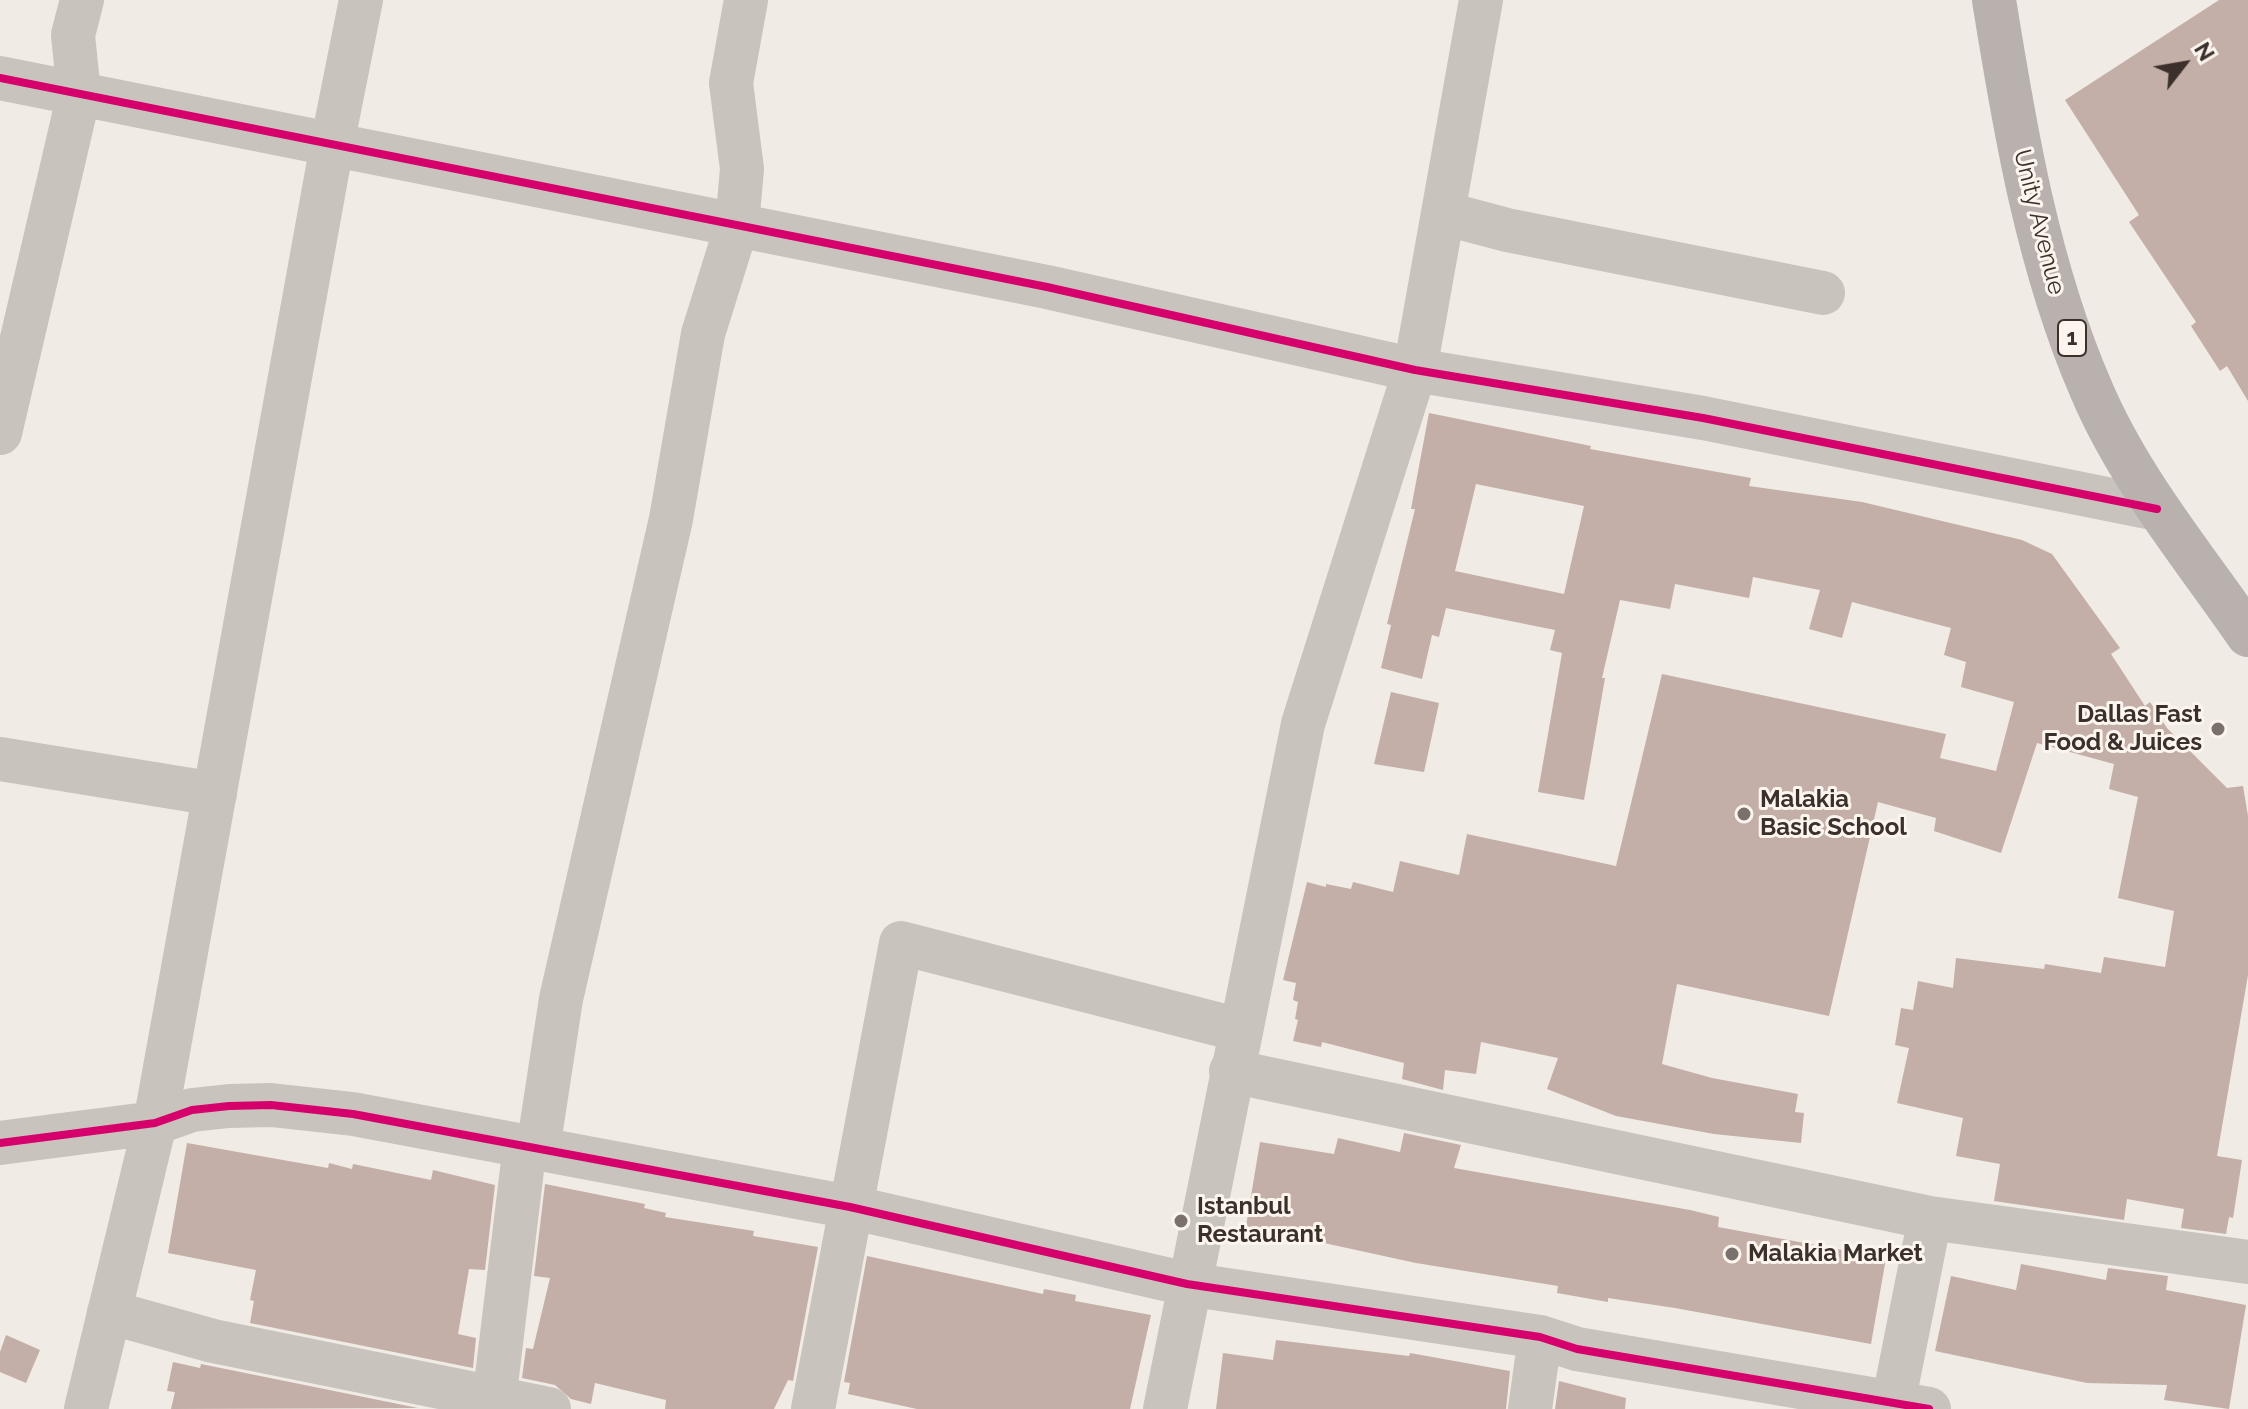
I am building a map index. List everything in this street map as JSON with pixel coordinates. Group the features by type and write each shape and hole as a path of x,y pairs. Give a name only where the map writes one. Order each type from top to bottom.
{"main road":[{"name":"Unity Avenue","path":"1994,0 2010,100 2058,301 2092,391 2157,509 2248,635"}],"street":[{"path":"0,433 79,94 73,35 82,0"},
{"path":"86,1409 155,1123 361,0"},
{"path":"494,1402 532,1147 561,999 671,519 703,334 737,225 742,169 731,83 746,0"},
{"path":"1165,1409 1187,1284 1303,724 1415,370 1481,0"},
{"path":"0,78 1047,287 1415,370 1703,418 2157,509"},
{"path":"1443,213 1507,230 1823,293"},
{"path":"0,759 215,794"},
{"path":"813,1409 901,943 1236,1050 1930,1218 2248,1262"},
{"path":"0,1143 155,1123 192,1110 271,1105 353,1114 850,1207 1187,1284 1540,1337 1577,1349 1905,1407 1930,1218"},
{"path":"109,1312 213,1341 494,1402 549,1409"},
{"path":"1530,1409 1540,1337"}],"building":[{"path":"2219,0 2248,0 2248,401 2227,366 2220,371 2191,326 2196,322 2129,222 2139,215 2065,100"},
{"path":"1429,413 1591,446 1590,449 1751,478 1749,486 1862,502 2022,540 2052,554 2120,648 2111,654 2145,706 2150,702 2167,728 2227,788 2243,786 2248,816 2248,975 2217,1156 2242,1160 2233,1218 2229,1217 2226,1234 2181,1228 2184,1209 2127,1199 2124,1220 1994,1201 2000,1164 1956,1156 1963,1118 1897,1103 1909,1048 1895,1045 1901,1008 1913,1010 1918,981 1953,988 1956,958 2044,969 2045,964 2101,973 2104,957 2165,967 2174,911 2118,898 2138,797 2109,789 2114,764 2037,743 2001,853 1934,831 1936,818 1878,802 1829,1016 1677,984 1662,1064 1712,1078 1798,1094 1795,1112 1804,1113 1801,1143 1714,1134 1616,1116 1547,1089 1558,1058 1481,1042 1476,1074 1445,1070 1443,1090 1402,1079 1404,1063 1322,1042 1321,1047 1293,1041 1298,1020 1295,1019 1298,1002 1293,1000 1296,983 1283,980 1307,882 1351,889 1353,882 1393,892 1400,861 1459,875 1467,834 1616,866 1662,674 1946,734 1940,758 1996,771 2014,702 1961,687 1966,662 1944,655 1951,628 1852,602 1842,638 1809,629 1820,590 1753,577 1749,598 1675,584 1670,609 1620,600 1602,678 1605,678 1584,800 1538,792 1562,653 1550,650 1555,630 1446,608 1439,637 1432,635 1422,679 1381,668 1391,625 1387,624 1415,509 1411,509","holes":["1476,484 1584,506 1564,594 1455,571"]},
{"path":"1391,692 1439,703 1424,772 1374,764"},
{"path":"1404,1133 1461,1145 1454,1168 1690,1210 1719,1217 1718,1227 1886,1258 1871,1344 1675,1308 1608,1298 1608,1302 1557,1293 1558,1286 1416,1263 1301,1238 1245,1232 1260,1142 1334,1154 1338,1138 1400,1152"},
{"path":"187,1143 328,1168 329,1163 352,1169 353,1164 431,1180 433,1170 495,1185 485,1270 469,1269 458,1334 476,1338 473,1368 250,1323 254,1301 250,1300 256,1270 168,1253"},
{"path":"545,1184 645,1204 644,1208 666,1213 665,1217 754,1231 753,1236 818,1247 793,1381 788,1380 774,1409 665,1409 666,1400 595,1383 591,1404 571,1399 555,1385 522,1378 526,1348 533,1349 550,1278 534,1276"},
{"path":"867,1256 1043,1294 1044,1289 1076,1295 1075,1301 1151,1315 1130,1409 917,1409 848,1394 850,1383 844,1382"},
{"path":"2021,1264 2106,1280 2108,1268 2168,1276 2166,1290 2246,1305 2229,1409 2164,1400 2167,1385 2087,1383 1935,1351 1951,1276 2016,1290"},
{"path":"6,1335 40,1350 26,1383 0,1372 0,1352"},
{"path":"1276,1340 1409,1356 1410,1353 1510,1371 1506,1409 1216,1409 1223,1353 1273,1360"},
{"path":"173,1362 200,1368 201,1364 418,1408 171,1409 175,1392 167,1391"},
{"path":"1559,1381 1626,1398 1625,1409 1555,1409"}],"cycle path":[{"path":"0,78 1047,287 1415,370 1703,418 2157,509"},
{"path":"0,1143 155,1123 192,1110 229,1106 271,1105 353,1114 850,1207 1187,1284 1540,1337 1577,1349 1929,1409"}],"place":[{"name":"Dallas Fast Food & Juices","path":"2218,729"},
{"name":"Malakia Basic School","path":"1744,814"},
{"name":"Istanbul Restaurant","path":"1181,1221"},
{"name":"Malakia Market","path":"1732,1254"}]}
